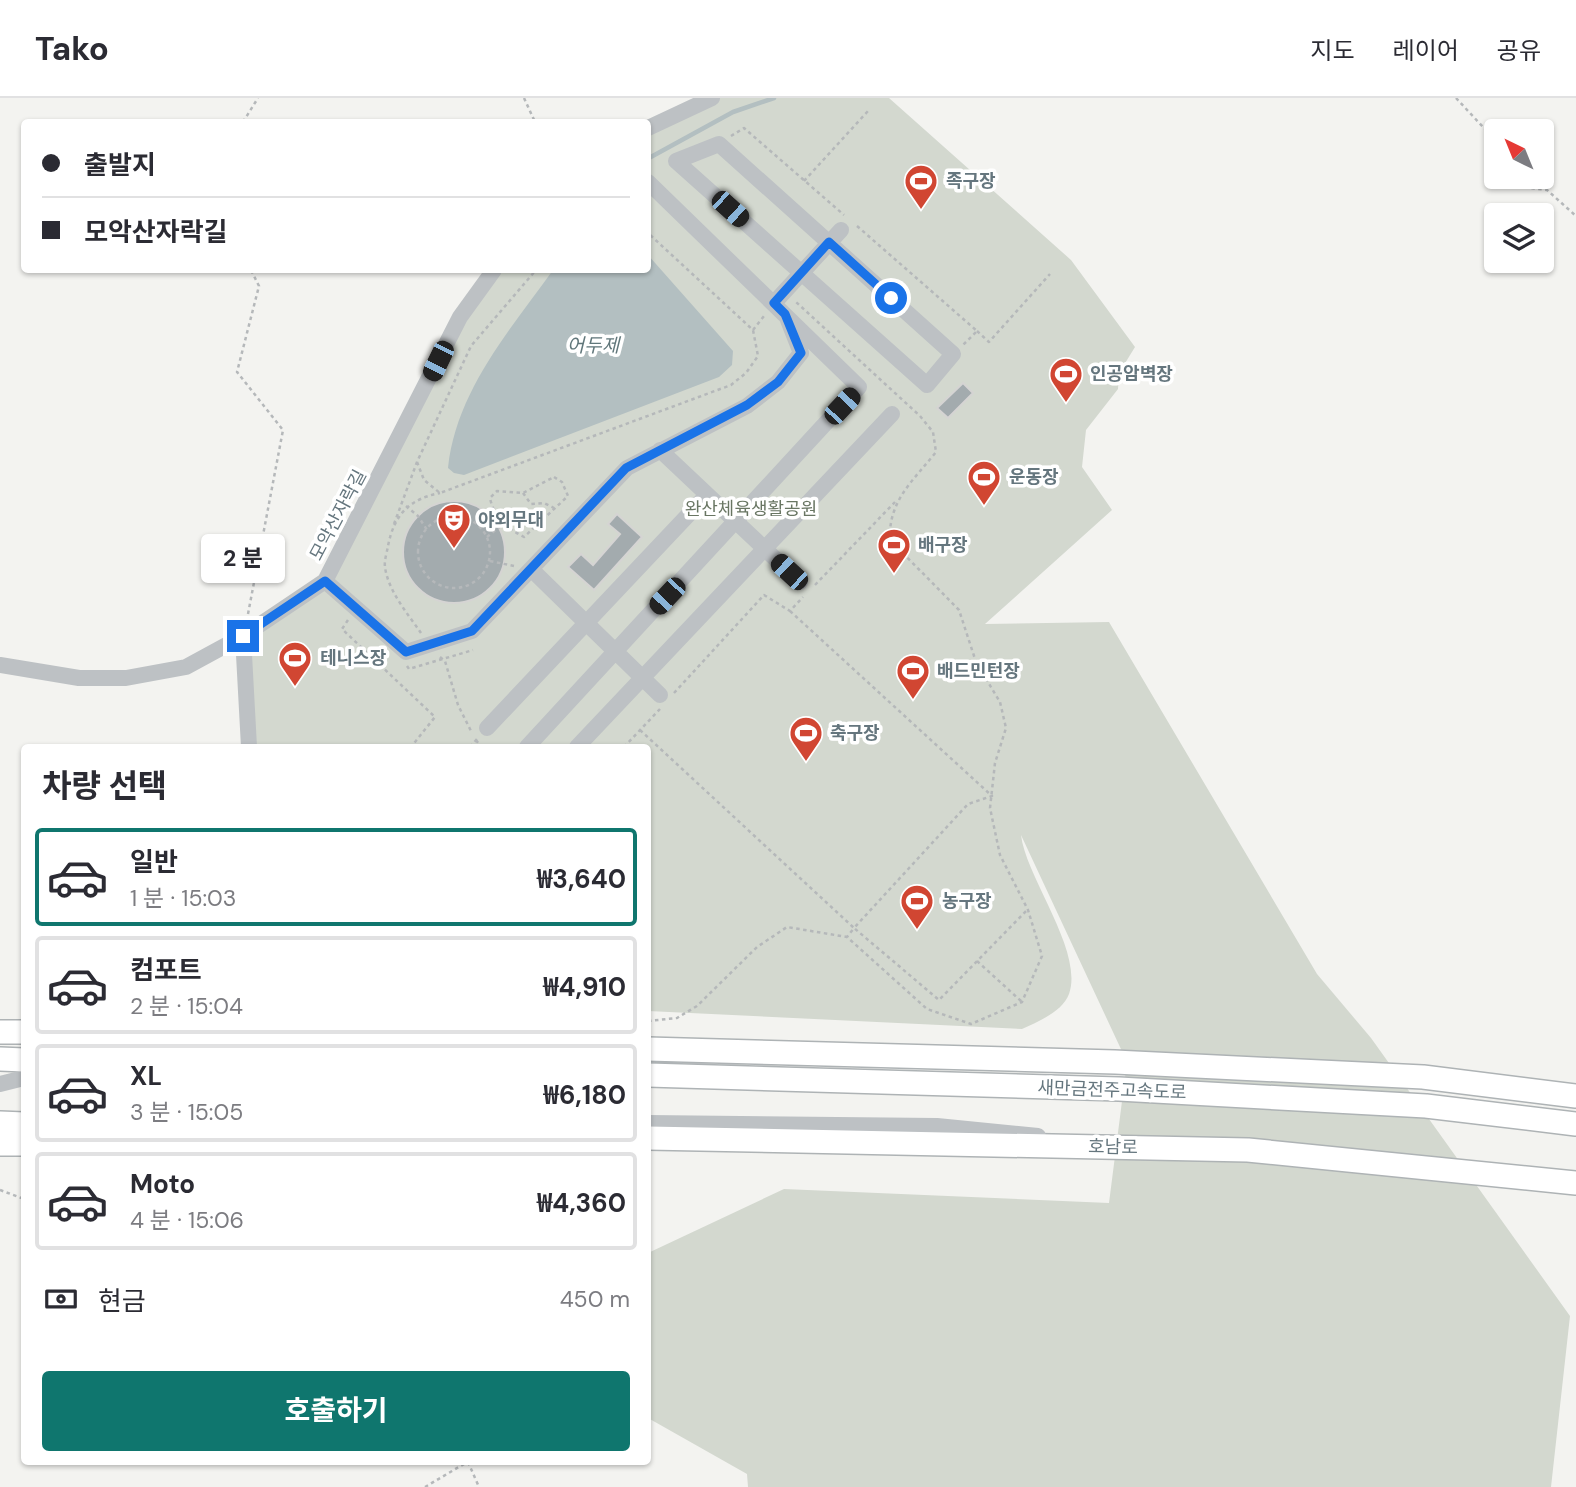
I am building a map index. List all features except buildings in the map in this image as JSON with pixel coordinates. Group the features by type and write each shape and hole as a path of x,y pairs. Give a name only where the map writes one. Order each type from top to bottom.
{"highway":[{"path":"0,1032 21,1032"},
{"name":"새만금전주고속도로","path":"651,1049 1115,1062 1423,1077 1576,1096"},
{"path":"0,1059 21,1060"},
{"name":"새만금전주고속도로","path":"651,1075 1145,1090 1426,1106 1576,1125"},
{"name":"호남로","path":"651,1138 1248,1150 1576,1183"},
{"name":"호남로","path":"651,1149 1246,1165 1576,1196"}],"street":[{"path":"651,127 712,98"},
{"path":"719,144 829,242 953,354 927,385 676,161 719,144"},
{"path":"530,744 859,387 781,303 651,185"},
{"path":"781,303 801,273 841,230"},
{"name":"모악산자락길","path":"0,666 79,678 126,678 186,667 243,636 325,581 460,317 492,273"},
{"path":"325,581 406,652 472,631 626,468 747,405 778,382 801,353 781,303"},
{"path":"580,744 892,414"},
{"path":"660,450 800,582"},
{"path":"487,728 707,495"},
{"path":"531,569 660,695"},
{"path":"243,636 249,744"},
{"path":"0,1084 21,1079"},
{"path":"651,1123 937,1126 1152,1148"}],"path":[{"path":"245,119 258,98"},
{"path":"524,98 534,119"},
{"path":"1456,98 1484,128"},
{"path":"804,181 869,111"},
{"path":"719,144 744,128 989,342 1050,274"},
{"path":"1539,189 1547,190 1576,216"},
{"path":"392,529 406,506 422,497 440,494 731,385 746,373 758,356 753,330 651,236"},
{"path":"243,636 283,430 237,372 259,286 252,273"},
{"path":"479,744 458,705 445,661 428,645 396,596 384,566 392,529 417,462 471,346 533,273"},
{"path":"781,303 920,416 933,432 936,452 899,498 789,611"},
{"path":"953,354 977,331"},
{"path":"417,462 424,480 440,494"},
{"path":"554,477 562,482 568,496 524,537 503,523 489,498 498,491 523,493 554,477"},
{"path":"523,493 531,504 544,503 554,508"},
{"path":"651,1021 677,1018 697,1006 757,947 787,927 846,937 927,1009 948,1017 971,1024 1022,1002 1042,956 1028,910 1000,855 990,808 995,763 1006,728 1000,702 976,662 959,610 890,540 889,520 899,498"},
{"path":"406,506 418,516 427,530"},
{"path":"445,517 470,520 487,537 489,560 478,579 468,585 457,588 436,583 421,567 419,542 427,530 445,517"},
{"path":"487,537 503,523"},
{"path":"489,560 531,569"},
{"path":"627,744 764,595 789,611 992,796"},
{"path":"342,611 350,618 342,629 435,717 413,744"},
{"path":"400,660 410,668 474,650"},
{"path":"640,730 854,928 939,1000 1028,910"},
{"path":"846,937 968,804 992,796"},
{"path":"977,961 1022,1002"},
{"path":"0,1190 21,1198"},
{"path":"425,1487 464,1465"},
{"path":"470,1465 479,1487"}],"green space":[{"name":"완산체육생활공원","path":"712,98 889,98 1071,260 1135,347 1119,373 1118,389 1086,430 1082,467 1112,510 985,624 1109,622 1317,974 1371,1038 1570,1316 1551,1487 748,1487 747,1474 651,1420 651,1252 784,1189 1109,1203 1127,1062 1021,835 1033,872 1062,936 1069,957 1071,977 1066,1000 1056,1011 1035,1023 1022,1029 651,1011 651,744 249,744 243,636 325,581 492,273 651,273 651,127"}],"water":[{"name":"어두제","path":"651,258 733,351 732,365 719,377 464,475 454,473 448,468 462,413 473,387 503,339 551,273 651,273"}],"waterway":[{"path":"651,157 733,112 774,98"}],"place":[{"name":"족구장","path":"921,211"},
{"name":"인공암벽장","path":"1066,404"},
{"name":"운동장","path":"984,507"},
{"name":"야외무대","path":"454,550"},
{"name":"배구장","path":"894,575"},
{"name":"테니스장","path":"295,688"},
{"name":"배드민턴장","path":"913,701"},
{"name":"축구장","path":"806,763"},
{"name":"농구장","path":"917,931"}],"route":[{"path":"243,636 325,581 406,652 472,631 626,468 747,405 778,382 801,353 785,314 774,303 829,242 891,298"}]}
